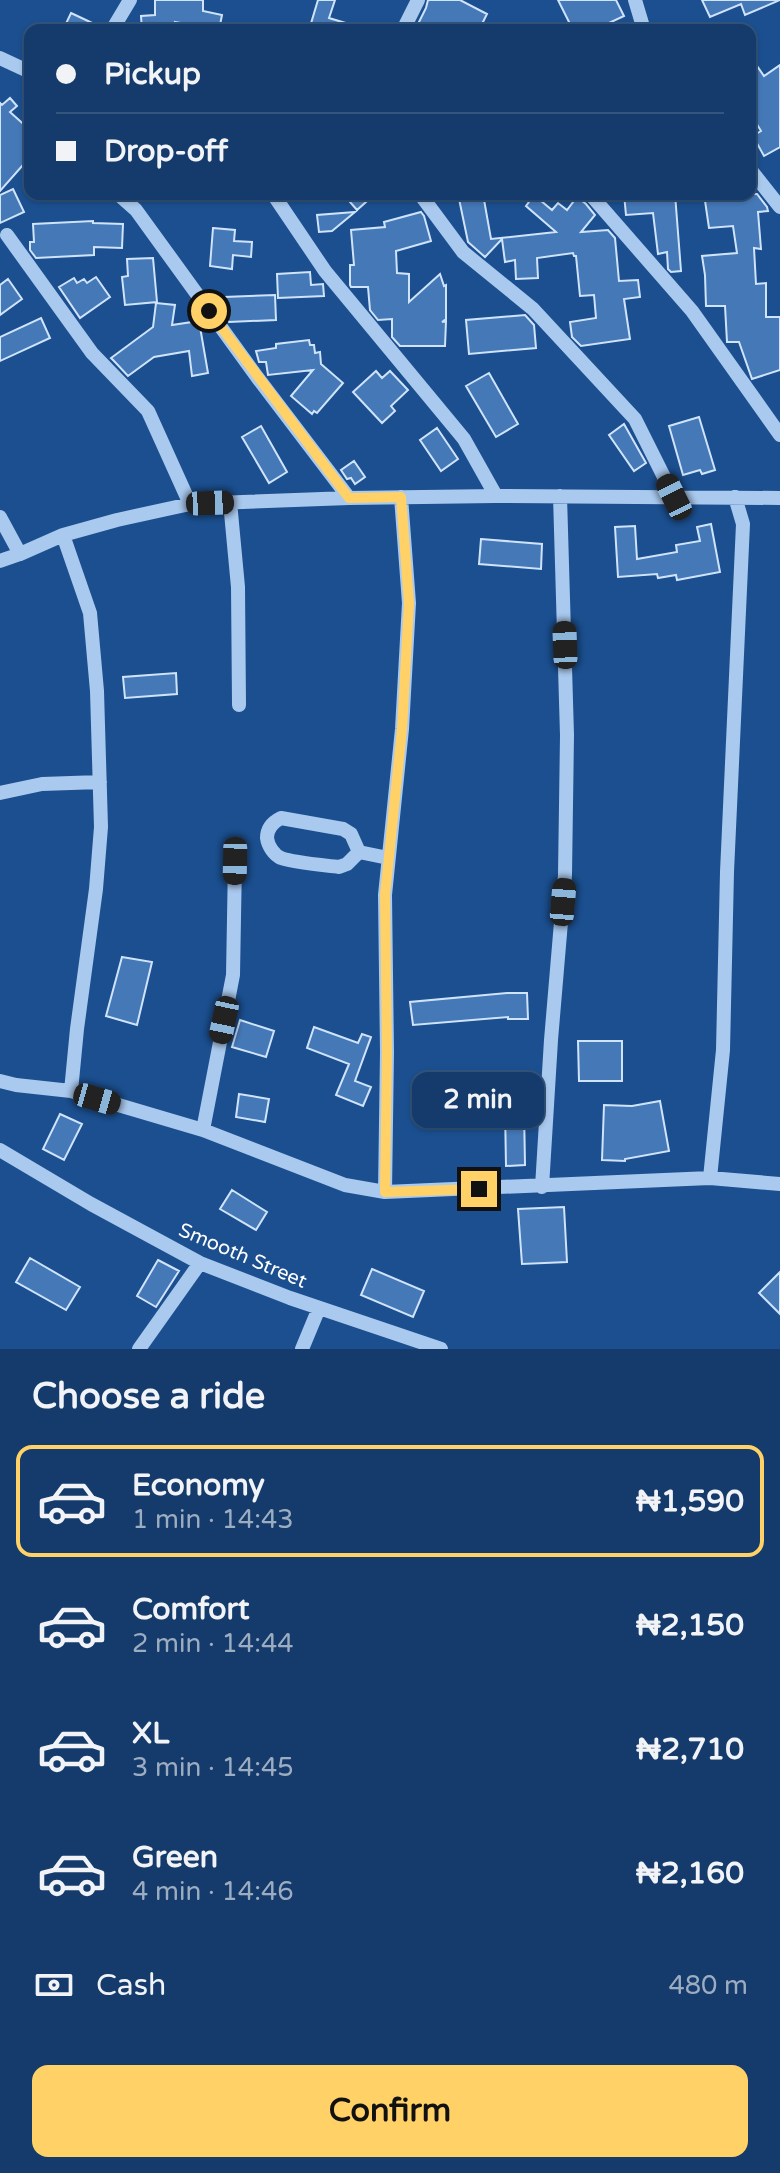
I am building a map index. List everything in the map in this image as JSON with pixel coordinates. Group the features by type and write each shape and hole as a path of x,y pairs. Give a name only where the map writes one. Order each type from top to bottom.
{"street":[{"path":"116,24 130,0"},
{"path":"406,24 418,0"},
{"path":"635,0 642,24"},
{"path":"0,58 24,69"},
{"path":"756,177 780,207"},
{"path":"125,200 136,210 349,498"},
{"path":"277,200 325,271 464,439 496,496"},
{"path":"424,200 463,252 533,309 635,419 674,497"},
{"path":"595,200 692,311 780,435"},
{"path":"7,235 92,353 148,411 190,504"},
{"path":"0,561 63,535 190,504 496,496 780,498"},
{"path":"542,1187 565,875 567,735 560,496"},
{"path":"385,1192 385,895 402,729 409,603 401,497"},
{"path":"710,1178 723,1050 727,872 743,524 735,497"},
{"path":"230,502 238,587 239,705"},
{"path":"0,517 20,554"},
{"path":"63,535 90,613 97,691 101,827 71,1091"},
{"path":"0,793 42,784 100,782"},
{"path":"281,818 343,829 351,834 359,852 339,867 279,857 267,841 268,831 281,818"},
{"path":"359,852 388,858"},
{"path":"203,1130 233,975 235,861"},
{"path":"0,1081 71,1091 203,1130 345,1185 385,1192 710,1178 780,1184"},
{"name":"Smooth Street","path":"0,1150 200,1263 441,1349"},
{"path":"139,1349 200,1263"},
{"path":"302,1349 319,1308"}],"building":[{"path":"155,0 203,0 203,11 222,15 220,24 142,24 141,16 155,15"},
{"path":"318,0 335,0 329,18 349,24 311,24"},
{"path":"428,0 460,0 487,14 482,24 418,24"},
{"path":"558,0 616,0 624,16 607,24 570,24"},
{"path":"702,0 780,0 745,15 741,4 710,17"},
{"path":"71,13 94,24 66,24"},
{"path":"780,65 780,147 764,156 756,141 756,134 761,131 756,123 756,67 764,76"},
{"path":"10,98 17,106 10,112 24,125 24,164 0,191 0,103 2,105"},
{"path":"13,189 24,212 0,223 0,195"},
{"path":"757,194 767,207 768,211 758,212 761,249 754,248 756,284 766,283 766,317 780,317 780,370 752,379 739,342 727,342 725,306 706,306 702,256 737,253 733,226 709,228 705,200 756,200"},
{"path":"348,200 368,200 357,210"},
{"path":"459,200 484,200 491,239 556,232 526,206 530,200 540,200 552,210 558,203 567,210 575,200 581,200 595,215 581,232 608,230 615,238 619,281 638,280 640,297 624,299 630,339 581,346 572,337 570,322 596,318 594,295 580,296 576,256 573,253 537,258 538,278 516,279 515,260 505,262 502,239 485,257 468,242"},
{"path":"625,200 675,200 681,271 671,272 668,269 667,252 658,254 653,213 626,215"},
{"path":"355,212 332,231 319,232 317,215"},
{"path":"421,212 431,241 396,251 397,273 409,274 409,302 440,274 446,285 446,319 442,322 446,321 445,346 400,346 392,337 392,319 378,320 370,310 368,287 350,285 350,265 354,265 351,230 385,227 384,222"},
{"path":"93,221 123,224 122,248 94,247 94,255 36,258 30,250 30,242 34,242 33,224"},
{"path":"213,228 235,230 234,241 252,242 251,257 233,255 232,269 210,266"},
{"path":"153,258 157,302 125,305 122,277 128,276 127,259"},
{"path":"310,272 311,285 323,284 324,296 278,298 277,274"},
{"path":"96,277 110,297 80,318 59,287 74,278 77,283 84,279 87,283"},
{"path":"8,279 22,299 0,315 0,285"},
{"path":"275,295 276,320 229,322 224,315 224,297"},
{"path":"156,303 175,305 172,325 199,321 208,373 192,376 189,351 154,357 128,376 111,358 153,327"},
{"path":"525,315 534,325 536,348 469,354 466,320"},
{"path":"41,318 50,338 0,361 0,337"},
{"path":"309,340 310,345 314,345 315,353 320,352 321,364 343,383 317,413 314,411 312,414 291,396 313,370 268,375 266,362 259,362 256,351 276,348 276,344"},
{"path":"376,371 382,378 390,371 408,390 391,406 395,411 382,423 353,392"},
{"path":"489,373 518,424 496,437 466,386"},
{"path":"699,417 715,470 683,475 669,426"},
{"path":"624,424 646,463 634,471 609,435"},
{"path":"261,426 287,472 269,483 242,437"},
{"path":"437,428 458,459 441,471 420,440"},
{"path":"354,461 365,477 355,484 341,470"},
{"path":"711,524 720,572 677,580 676,575 658,578 657,574 618,577 615,527 635,526 637,559 677,552 676,545 700,541 697,527"},
{"path":"481,539 542,544 541,569 479,564"},
{"path":"176,673 177,694 125,698 123,677"},
{"path":"122,957 152,962 137,1025 106,1016"},
{"path":"527,993 528,1019 508,1017 413,1025 410,1002"},
{"path":"240,1020 274,1031 266,1057 232,1047"},
{"path":"314,1027 358,1043 362,1034 371,1037 355,1081 371,1087 363,1106 336,1095 349,1064 307,1048"},
{"path":"578,1041 622,1041 622,1081 579,1081"},
{"path":"239,1094 269,1099 265,1122 236,1117"},
{"path":"660,1101 669,1151 625,1161 602,1160 604,1105 632,1106"},
{"path":"505,1109 524,1109 525,1165 506,1166"},
{"path":"60,1114 82,1124 64,1160 43,1149"},
{"path":"232,1190 267,1212 256,1230 220,1209"},
{"path":"564,1207 567,1262 522,1264 518,1209"},
{"path":"30,1258 80,1287 66,1310 16,1282"},
{"path":"158,1260 179,1271 156,1307 137,1296"},
{"path":"372,1269 424,1291 413,1317 361,1295"},
{"path":"780,1272 780,1314 759,1293"}],"route":[{"path":"209,311 349,498 401,497 409,603 402,729 385,895 385,1192 479,1189"}]}
